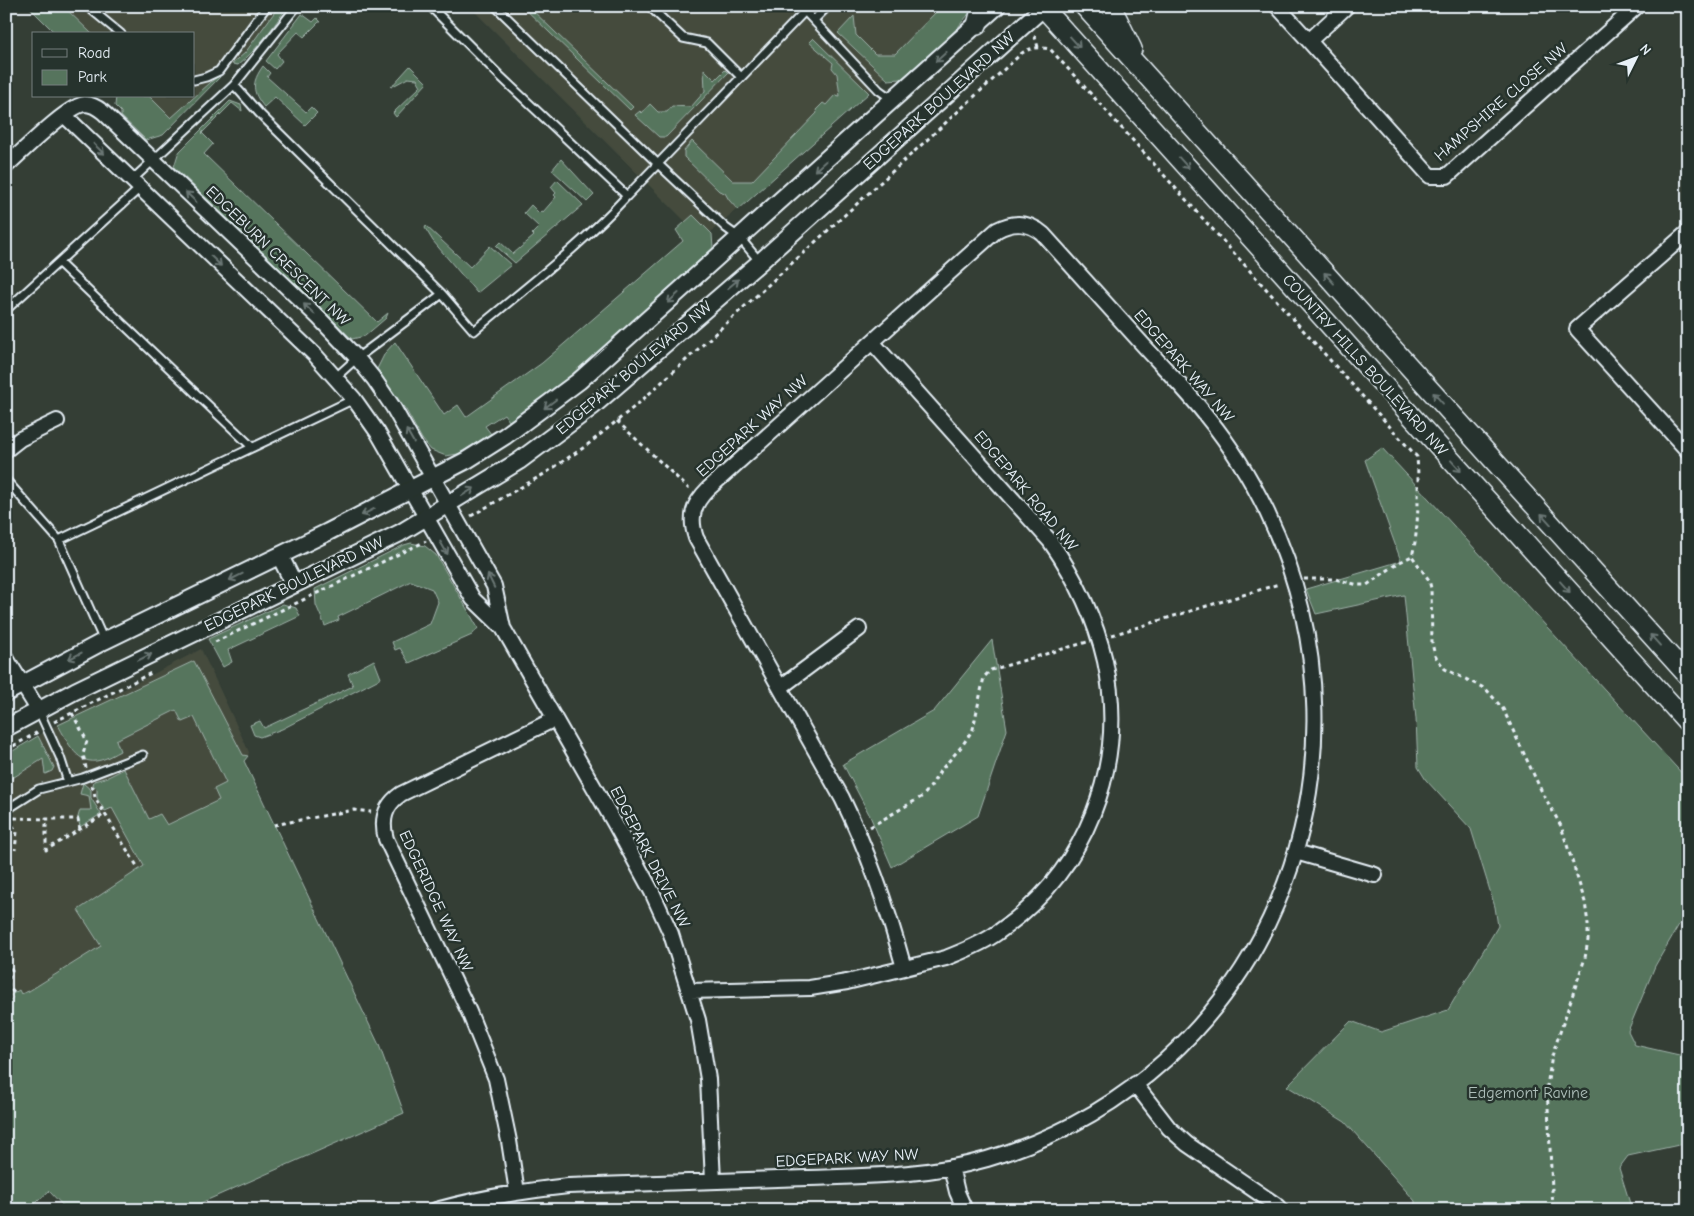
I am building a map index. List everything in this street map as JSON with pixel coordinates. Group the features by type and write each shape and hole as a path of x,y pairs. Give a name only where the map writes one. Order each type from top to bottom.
{"main road":[{"path":"977,25 982,6"},
{"name":"COUNTRY HILLS BOULEVARD NW","path":"1084,6 1688,676"},
{"path":"1112,6 1144,72"},
{"name":"COUNTRY HILLS BOULEVARD NW","path":"1043,7 1688,723"}],"street":[{"name":"EDGEPARK BOULEVARD NW","path":"6,693 104,641 411,490 506,436 579,381 998,6"},
{"name":"HAMPSHIRE CLOSE NW","path":"1277,6 1430,176 1447,176 1637,6"},
{"path":"1309,41 1347,6"},
{"name":"EDGEPARK BOULEVARD NW","path":"6,728 75,691 400,533 519,461 593,406 760,262 1043,7"},
{"name":"EDGEBURN CRESCENT NW","path":"11,162 64,115 85,101 86,104 94,106 103,112 319,318 357,358 393,407 434,478"},
{"path":"64,115 336,377 378,433 411,490"},
{"name":"EDGEPARK WAY NW","path":"436,1210 474,1200 517,1192 568,1186 889,1175 951,1167 986,1159 1047,1137 1073,1124 1135,1084 1162,1064 1184,1042 1227,992 1243,969 1275,910 1296,852 1308,804 1313,765 1314,687 1308,638 1294,580 1274,528 1253,485 1208,417 1050,242 1036,228 1019,223 1006,225 997,230 700,497 694,507 692,518 696,538 842,798 880,885 904,968"},
{"path":"1688,232 1577,329 1688,451"},
{"name":"EDGEPARK ROAD NW","path":"690,991 810,988 847,982 946,958 996,934 1024,913 1054,882 1076,850 1090,824 1102,789 1110,739 1109,693 1105,661 1099,639 1080,590 1050,541 872,342"},
{"path":"6,450 20,439 57,421"},
{"name":"EDGEPARK DRIVE NW","path":"434,478 494,586 503,628"},
{"name":"EDGEPARK DRIVE NW","path":"411,490 473,599 503,628 652,892 671,934 698,1020 708,1079 713,1181"},
{"path":"280,556 294,584"},
{"path":"781,687 860,629"},
{"path":"6,658 39,710"},
{"name":"EDGERIDGE WAY NW","path":"517,1192 496,1079 469,1012 386,839 383,828 384,814 392,802 401,794 555,719"},
{"path":"1296,852 1375,875"},
{"path":"1135,1084 1169,1128 1187,1144 1279,1207"},
{"path":"951,1167 957,1192 965,1210"}],"lane":[{"path":"87,6 119,32"},
{"path":"195,80 219,71 267,6"},
{"path":"6,310 59,263 136,184 152,160 234,85 297,6"},
{"path":"430,6 499,75 627,196"},
{"path":"495,6 658,164 726,228 740,238 760,262"},
{"path":"649,6 683,38 706,43 741,78"},
{"path":"814,20 828,6"},
{"path":"234,85 259,113 442,294 474,331 562,257 616,208 741,78 802,8 879,90 893,100"},
{"path":"6,145 11,162"},
{"path":"59,263 252,447"},
{"path":"336,377 357,358 442,294"},
{"path":"59,540 354,399"},
{"path":"6,480 59,540 104,641"},
{"path":"39,710 60,757 68,782"},
{"path":"6,810 38,789 88,776 143,755"}],"path":[{"path":"858,832 876,824 923,796 940,771 962,746 973,728 984,677 991,670 1294,580 1335,579 1358,585 1368,585 1398,562 1412,556 1416,543 1417,457 1056,55 1050,49 1038,46 1035,37"},
{"path":"617,421 700,497"},
{"path":"1412,556 1429,580 1432,595 1432,643 1436,656 1445,669 1486,689 1503,709 1541,790 1561,826 1585,902 1588,924 1585,958 1552,1056 1547,1086 1552,1210"},
{"path":"72,713 87,741 83,754 88,776 94,790 94,798 137,866"},
{"path":"274,825 354,810 384,814"},
{"path":"46,819 46,850 105,814"},
{"path":"7,818 78,818 80,830"},
{"path":"7,818 18,832 15,850"},
{"path":"7,959 12,970 8,987 14,993"}],"shaded area":[{"path":"63,6 279,6 245,53 195,97 195,32 90,32"},
{"path":"469,6 963,6 703,239"},
{"path":"151,98 194,98 171,118"},
{"path":"201,649 249,752 244,761 256,791 379,1045 404,1113 292,1160 67,1210 49,1191 28,1210 6,1210 6,755 58,724"}],"green space":[{"path":"28,6 63,6 90,32 54,32"},
{"path":"279,6 288,6 252,52 238,65 232,64 245,53"},
{"path":"522,6 528,6 633,107 630,110"},
{"path":"938,6 974,6 950,36 901,79 888,80 838,33 854,16 856,35 875,54 895,54 938,10"},
{"path":"302,14 313,22 317,18 321,22 304,37 298,32 277,54 282,61 275,69 266,61"},
{"path":"813,38 869,93 738,210 725,193 719,191 684,157 684,151 692,141 733,181 752,181 817,113 816,110 823,103 826,105 835,95 840,96 837,74 832,68 833,63 809,42"},
{"path":"263,66 270,73 267,77 306,112 311,107 317,113 305,125 275,97 264,107 260,102 255,92 255,82"},
{"path":"410,66 427,83 396,117 393,113 421,86 417,79 408,78 391,87"},
{"path":"704,69 715,80 725,70 728,73 666,137 659,137 635,115 640,111 642,113 650,104 658,112 667,112 672,106 691,107 705,91"},
{"path":"220,74 220,77 163,135 146,140 121,116 121,112 115,106 116,98 151,98 171,118"},
{"path":"230,101 241,105 242,111 232,103 202,133 213,144 204,154 377,322 388,313 386,318 365,336 352,339 174,167 180,151"},
{"path":"561,159 594,195 587,202 552,170"},
{"path":"557,180 583,205 515,263 496,246 500,242 513,254 534,236 532,234 539,227 524,213 531,205 539,213 543,212 556,197 554,195 556,193 551,187"},
{"path":"693,215 712,234 713,248 597,353 565,380 509,421 504,414 485,426 491,434 458,454 446,456 431,450 377,369 385,353 395,342 444,415 458,405 466,417 542,363 683,241 676,230"},
{"path":"426,226 470,267 490,246 511,265 477,293 433,241 425,228"},
{"name":"Edgemont Ravine","path":"1382,448 1688,780 1688,909 1655,966 1628,1031 1635,1045 1688,1057 1688,1143 1628,1156 1619,1168 1632,1210 1414,1210 1415,1201 1345,1122 1287,1086 1351,1021 1381,1032 1448,1010 1498,926 1495,907 1471,829 1426,780 1418,767 1416,719 1404,595 1316,614 1306,589 1401,561 1365,460"},
{"path":"411,543 425,546 436,555 478,628 472,635 409,663 400,648 395,650 392,642 430,624 438,602 432,589 411,581 338,617 339,620 325,626 316,605 315,589"},
{"path":"283,604 296,608 300,616 228,650 232,662 223,667 208,639"},
{"path":"992,640 1007,730 978,816 892,867 870,816 843,764 934,711"},
{"path":"374,660 381,678 282,729 260,737 254,735 250,725 260,721 264,728 353,686 348,674"},
{"path":"194,661 243,755 248,756 244,761 379,1045 404,1113 185,1210 67,1210 49,1191 28,1210 6,1210 6,1001 13,998 11,995 19,990 21,994 29,991 101,946 78,910 144,866 112,808 105,811 97,798 97,789 93,785 94,781 124,769 149,819 160,814 167,825 219,800 214,789 226,783 194,717 182,722 176,710 116,740 120,751 104,759 93,761 86,760 74,752 58,725"},
{"path":"38,736 54,767 52,771 45,774 43,759 6,782 6,755"},
{"path":"83,783 91,790 91,798 101,814 80,827 78,817 80,810 91,810 89,796 80,794"}]}
